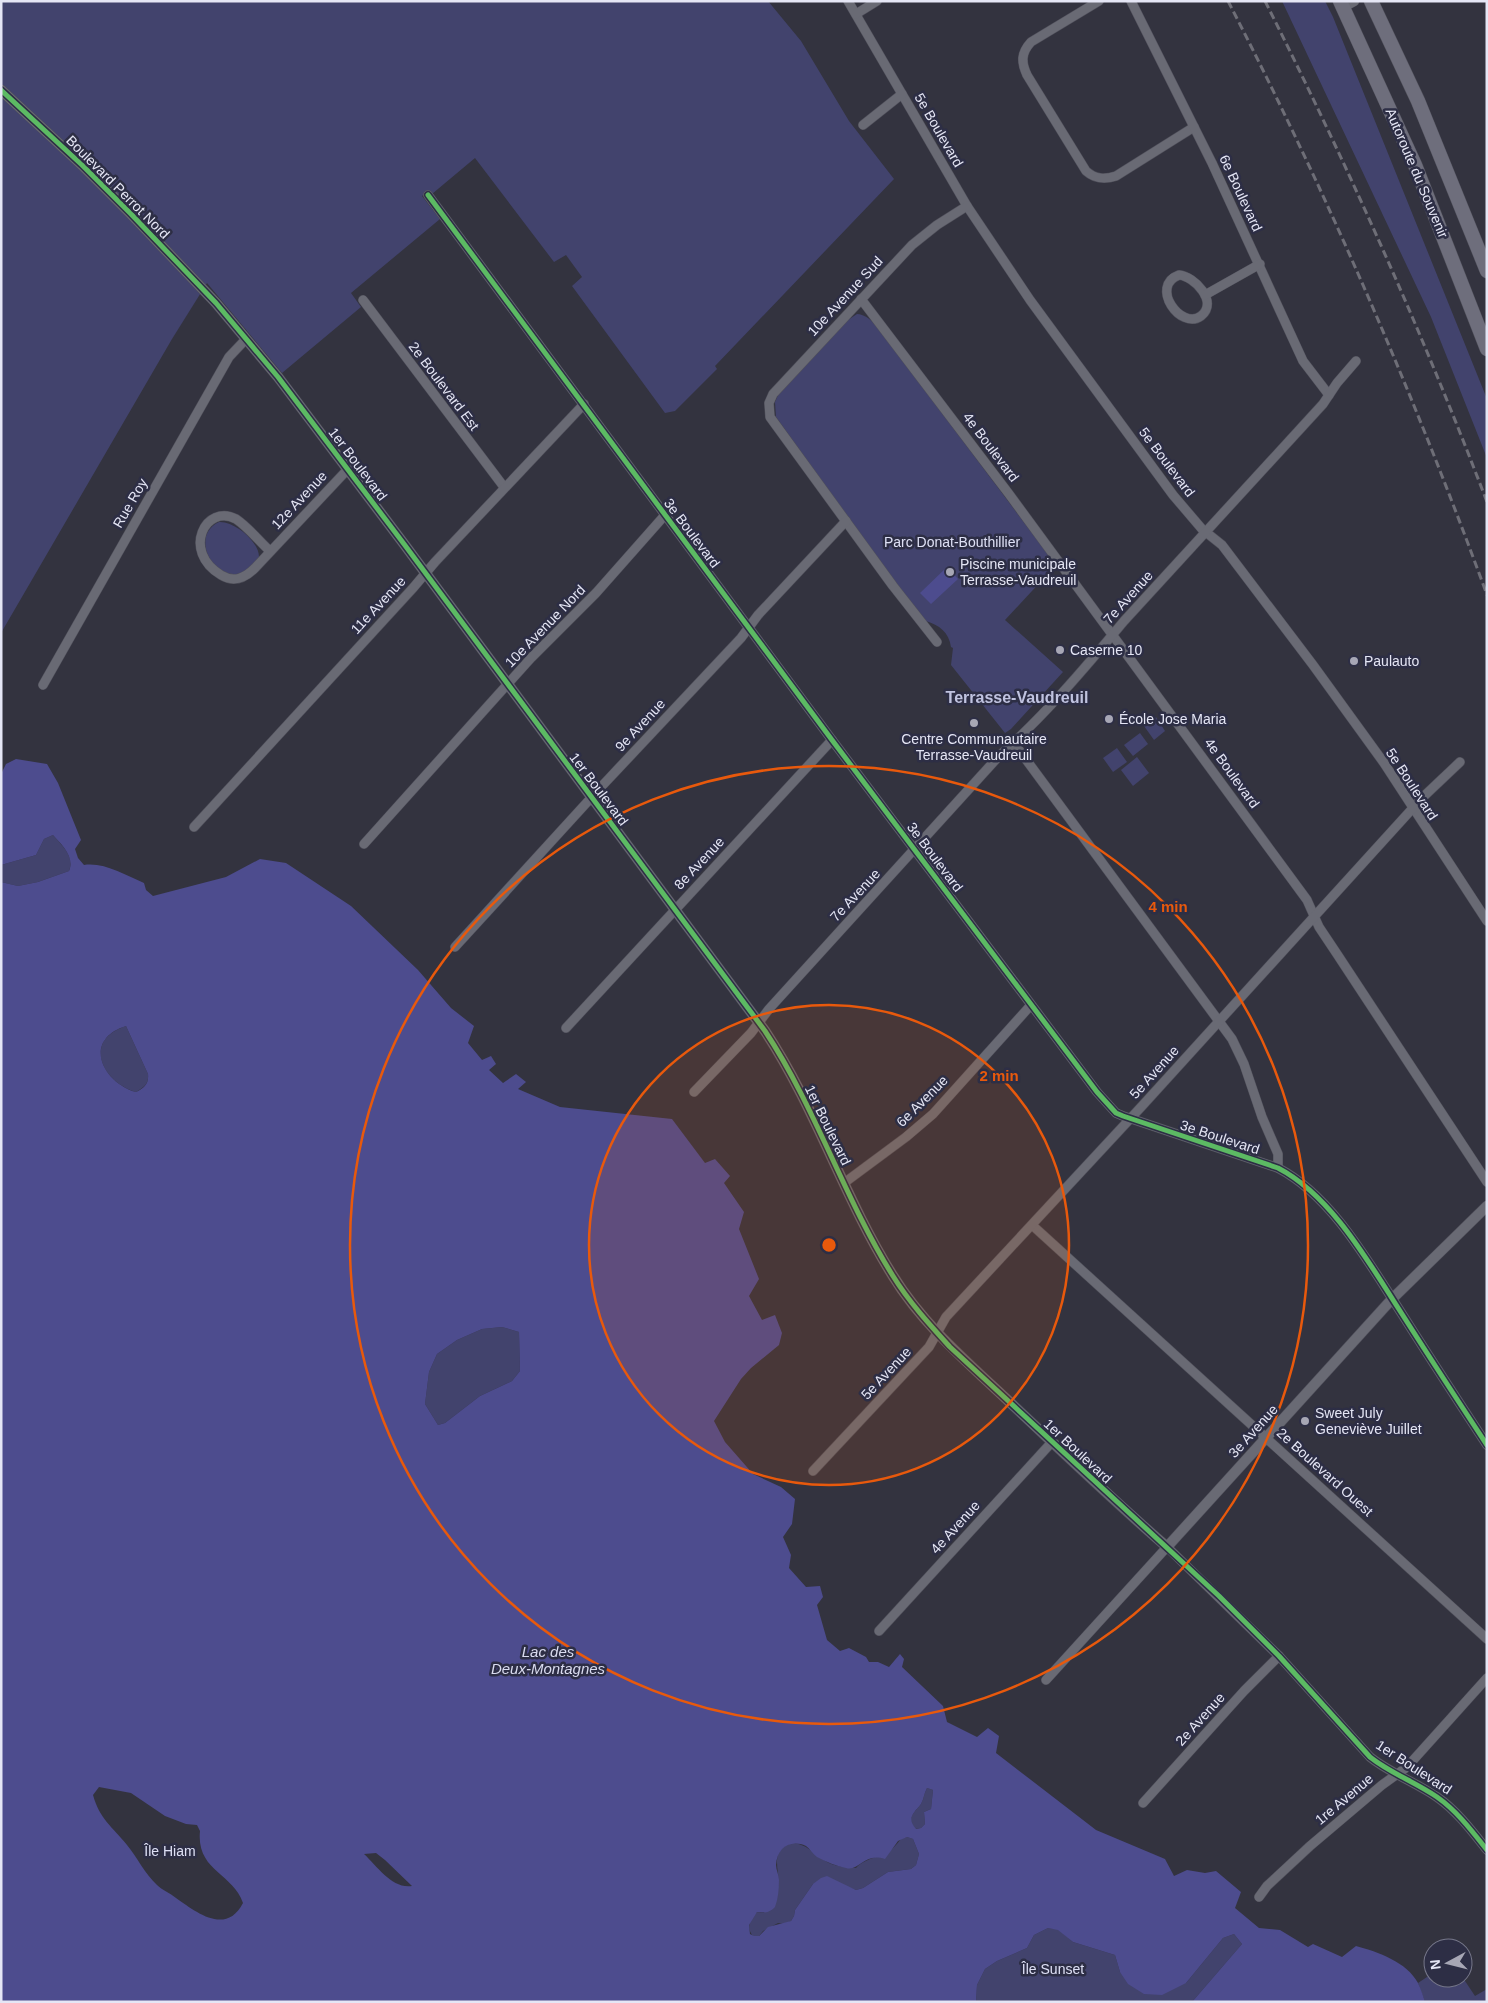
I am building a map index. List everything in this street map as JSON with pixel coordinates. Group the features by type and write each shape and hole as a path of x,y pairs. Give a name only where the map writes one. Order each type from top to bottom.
{"highway":[{"name":"Autoroute du Souvenir","path":"1371,1 1427,122 1487,271"},
{"name":"Autoroute du Souvenir","path":"1345,3 1419,174 1487,349"}],"street":[{"name":"5e Boulevard","path":"848,1 967,206 1050,328 1174,495 1207,533 1222,545 1309,660 1384,763 1487,922"},
{"path":"856,14 877,1"},
{"path":"1099,1 1030,42 1023,53 1022,61 1027,75 1086,171 1096,178 1110,178 1194,127"},
{"name":"6e Boulevard","path":"1130,1 1194,127 1260,264 1304,363 1329,395"},
{"name":"Boulevard Perrot Nord","path":"1,90 106,188 216,303"},
{"path":"863,125 902,94"},
{"name":"3e Boulevard","path":"428,195 832,740 1097,1092 1116,1113 1129,1119 1278,1168 1299,1181 1321,1202 1356,1245 1487,1445"},
{"name":"10e Avenue Sud","path":"846,522 770,417 769,403 773,394 919,239 967,206"},
{"path":"1205,295 1260,264"},
{"path":"1185,275 1199,286 1205,295 1207,304 1202,315 1191,320 1179,314 1170,301 1166,288 1172,277 1185,275"},
{"name":"4e Boulevard","path":"861,299 1113,634 1307,900 1319,927 1487,1182"},
{"name":"2e Boulevard Est","path":"363,300 504,487"},
{"name":"1er Boulevard","path":"216,303 304,411 348,469 758,1022 784,1063 893,1277 937,1332 1052,1442 1167,1547 1279,1656 1358,1745 1378,1764 1426,1790 1446,1804 1462,1819 1487,1850"},
{"name":"Rue Roy","path":"43,685 229,357 246,339"},
{"name":"7e Avenue","path":"694,1092 1207,533 1329,395 1356,361"},
{"name":"11e Avenue","path":"194,827 504,487 584,404"},
{"name":"12e Avenue","path":"270,551 238,520 231,517 219,516 214,518 204,528 201,536 200,549 204,560 214,571 226,578 244,578 270,551 348,469"},
{"name":"10e Avenue Nord","path":"364,844 508,685 596,593 665,515"},
{"path":"846,522 937,642"},
{"name":"9e Avenue","path":"455,947 749,628 758,615 846,522"},
{"name":"8e Avenue","path":"566,1028 832,740"},
{"path":"1010,746 1020,750 1232,1039 1244,1064 1262,1117 1278,1154 1278,1168"},
{"name":"5e Avenue","path":"814,1470 929,1347 946,1317 1314,915 1413,809 1460,762"},
{"name":"6e Avenue","path":"844,1183 906,1137 933,1114 1031,1005"},
{"name":"3e Avenue","path":"1046,1680 1392,1299 1487,1206"},
{"name":"2e Boulevard Ouest","path":"1032,1225 1487,1639"},
{"name":"4e Avenue","path":"879,1631 1052,1442"},
{"name":"2e Avenue","path":"1143,1802 1244,1691 1279,1656"},
{"name":"1re Avenue","path":"1259,1897 1267,1886 1310,1846 1397,1774 1407,1768 1487,1678"}],"green space":[{"path":"1,1 768,1 801,41 849,121 894,179 715,366 717,369 675,411 665,413 572,286 582,277 566,255 554,262 475,158 432,194 429,190 422,196 440,219 351,293 361,307 282,373 207,283 172,339 1,633"},
{"path":"1282,1 1325,1 1333,17 1487,399 1487,458 1431,317"},
{"name":"Parc Donat-Bouthillier","path":"857,314 871,320 878,328 1056,565 1005,620 1063,672 1011,729 1005,733 951,665 953,648 946,633 939,627 926,621 898,587 776,417 775,402 778,395 848,320"},
{"path":"219,522 238,528 255,545 259,557 246,571 235,574 225,572 216,566 210,558 206,548 206,538 210,529"},
{"path":"1156,717 1165,731 1154,740 1144,726"},
{"path":"1140,733 1148,744 1133,756 1124,745"},
{"path":"1117,748 1127,762 1113,772 1103,758"},
{"path":"1137,757 1149,773 1133,786 1121,770"},
{"path":"53,835 69,856 69,871 38,882 18,886 1,882 1,865 36,855 44,839"},
{"path":"126,1026 148,1074 148,1080 145,1085 136,1092 124,1087 114,1079 106,1070 102,1060 101,1050 104,1041 112,1032"},
{"path":"502,1327 519,1332 520,1371 512,1381 480,1396 445,1423 438,1425 425,1404 429,1372 437,1354 457,1340 482,1329"},
{"path":"927,1788 933,1790 931,1809 924,1812 925,1824 921,1828 915,1829 911,1819 921,1804"},
{"path":"907,1837 913,1839 919,1854 916,1865 911,1869 888,1872 863,1888 856,1890 848,1887 813,1884 795,1910 791,1921 785,1924 778,1923 763,1931 759,1936 754,1937 751,1934 749,1927 752,1918 757,1912 764,1913 777,1890 779,1879 777,1861 780,1850 785,1846 791,1844 802,1845 832,1864 856,1868 865,1861 891,1850 901,1839"},
{"name":"Île Sunset","path":"1048,1928 1058,1929 1073,1942 1115,1955 1120,1972 1186,1983 1223,1938 1234,1934 1242,1944 1192,2002 976,2002 977,1985 985,1969 997,1961 1027,1948 1034,1935"},
{"path":"1423,1980 1423,1988 1470,1988 1475,1996 1487,1989 1487,2002 1425,2002 1418,1983"}],"water":[{"path":"947,567 958,579 931,604 920,593"},
{"name":"Lac des Deux-Montagnes","path":"16,759 47,764 58,783 81,840 75,849 78,858 84,865 99,865 122,873 144,883 146,890 153,896 226,877 260,859 286,863 351,906 418,970 451,1008 474,1026 468,1043 482,1060 491,1056 496,1064 489,1070 503,1083 516,1074 526,1082 518,1089 560,1107 672,1119 705,1163 715,1159 730,1176 724,1183 744,1212 739,1229 759,1279 749,1296 762,1320 775,1315 782,1333 779,1345 751,1368 741,1379 714,1421 725,1442 753,1474 781,1487 795,1499 792,1524 783,1537 791,1555 789,1568 806,1587 820,1586 823,1597 817,1605 827,1640 840,1651 849,1648 866,1657 869,1662 878,1662 889,1667 900,1654 904,1659 902,1667 943,1706 947,1722 977,1737 988,1728 999,1736 996,1753 1096,1830 1165,1859 1174,1876 1187,1870 1205,1873 1216,1871 1241,1892 1235,1908 1259,1928 1280,1930 1308,1947 1313,1944 1342,1957 1356,1946 1391,1959 1407,1969 1413,1976 1419,1985 1425,2002 1192,2002 1242,1944 1234,1934 1223,1938 1186,1983 1162,1995 1144,1994 1128,1984 1120,1972 1115,1955 1073,1942 1058,1930 1048,1928 1034,1935 1027,1948 997,1961 985,1969 977,1985 976,2002 1,2002 1,882 18,886 38,882 69,871 70,866 67,852 53,835 44,839 36,855 1,865 1,774 6,764","holes":["126,1026 148,1074 148,1080 145,1085 136,1092 124,1087 106,1070 101,1050 104,1041 112,1032","502,1327 519,1332 520,1371 512,1381 480,1396 445,1423 438,1425 425,1404 429,1372 437,1354 457,1340 482,1329","99,1787 131,1793 165,1816 186,1824 197,1825 200,1831 200,1844 204,1855 216,1871 232,1885 243,1903 236,1913 220,1920 211,1918 159,1887 103,1817 93,1795","927,1788 933,1790 931,1809 924,1812 925,1824 921,1828 916,1829 911,1819 922,1802","907,1837 913,1839 919,1854 916,1865 911,1869 888,1872 863,1888 856,1890 827,1876 821,1878 813,1884 795,1910 791,1921 768,1927 759,1936 750,1934 749,1925 757,1912 767,1912 775,1907 779,1883 776,1867 777,1859 785,1846 790,1844 806,1846 817,1857 846,1868 855,1867 872,1858 885,1859 898,1841","376,1853 412,1886 398,1884 380,1871 364,1854"]}],"railway":[{"path":"1228,1 1300,146 1367,294 1399,368 1487,595"},
{"path":"1265,1 1325,124 1410,311 1487,502"}],"cycle path":[{"path":"1,90 82,165 216,303 278,377 404,544 765,1031 800,1091 876,1246 899,1286 920,1313 950,1347 1219,1596 1279,1656 1370,1757 1444,1803 1464,1822 1487,1850"},
{"path":"428,195 832,740 1097,1092 1116,1113 1278,1168 1316,1195 1348,1232 1363,1253 1487,1445"}],"place":[{"name":"Piscine municipale Terrasse-Vaudreuil","path":"950,572"},
{"name":"Caserne 10","path":"1060,650"},
{"name":"Paulauto","path":"1354,661"},
{"name":"École Jose Maria","path":"1109,719"},
{"name":"Centre Communautaire Terrasse-Vaudreuil","path":"974,723"},
{"name":"Sweet July Geneviève Juillet","path":"1305,1421"}],"district":[{"name":"Terrasse-Vaudreuil","path":"1017,697"}],"park label":[{"name":"Île Hiam","path":"170,1851"}]}
